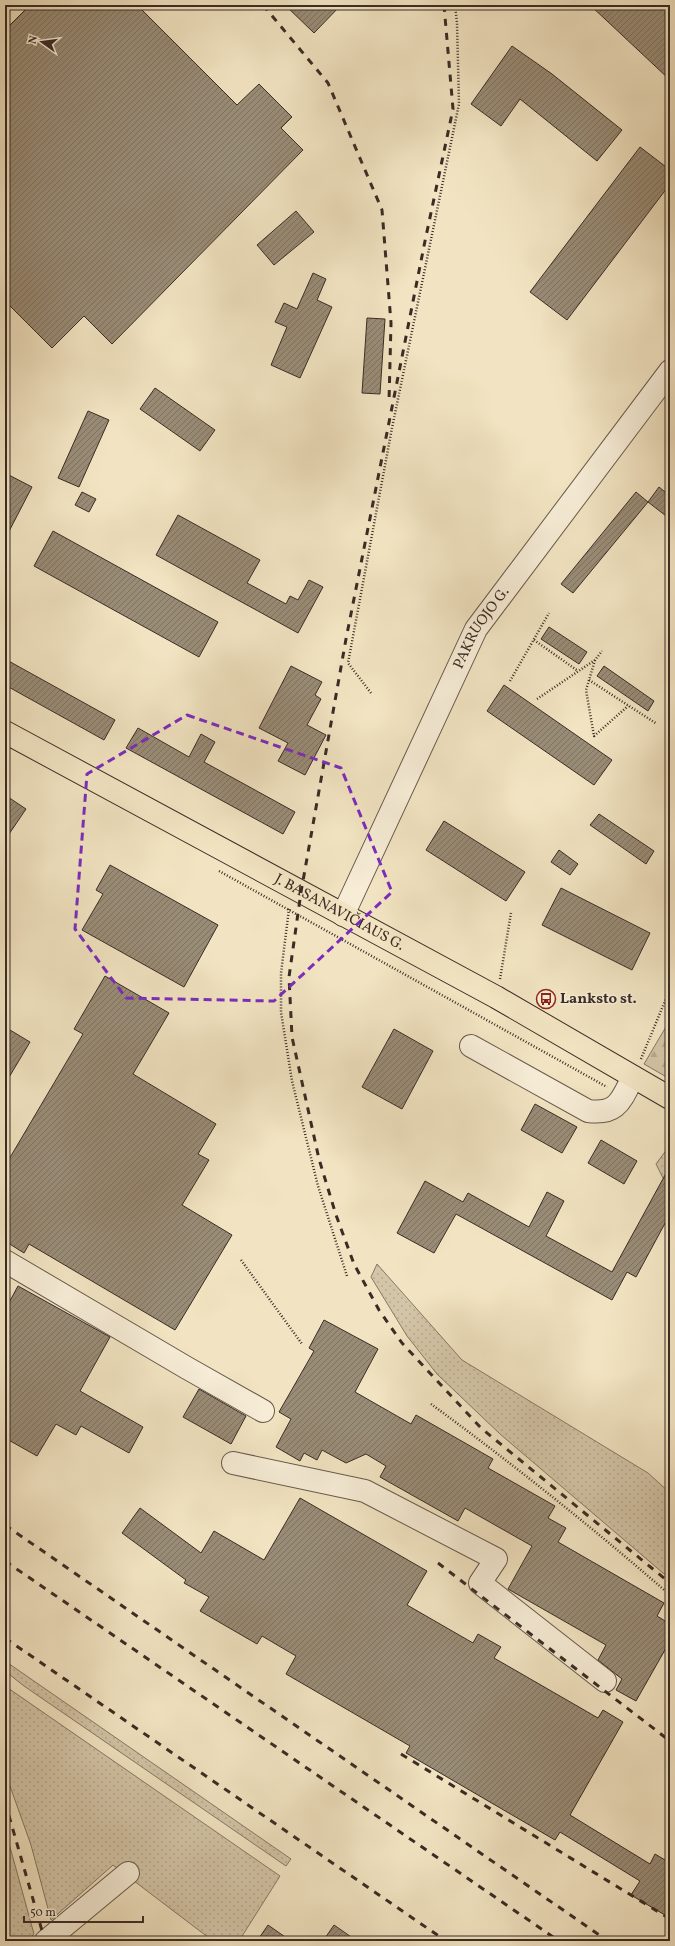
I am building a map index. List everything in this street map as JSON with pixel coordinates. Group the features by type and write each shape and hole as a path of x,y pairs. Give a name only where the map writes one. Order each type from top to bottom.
{"main road":[{"name":"J. BASANAVIČIAUS G.","path":"5,732 496,997 628,1087 670,1098"}],"street":[{"name":"PAKRUOJO G.","path":"343,915 476,629 670,371"},
{"path":"471,1046 588,1111 600,1112 612,1110 628,1087"},
{"path":"5,1261 263,1411"},
{"path":"233,1463 364,1491 496,1559 480,1583 605,1681"},
{"path":"46,1941 128,1873"}],"path":[{"path":"371,693 348,663 392,428 459,104 458,22 455,5"},
{"path":"510,681 549,613"},
{"path":"534,640 578,671"},
{"path":"537,698 595,660 602,651"},
{"path":"595,660 586,690 594,736 628,706"},
{"path":"589,680 657,724"},
{"path":"217,870 289,910 628,1087 670,989"},
{"path":"293,888 281,973 281,1012 292,1081 318,1186 347,1276"},
{"path":"496,997 511,913"},
{"path":"241,1260 302,1344"},
{"path":"431,1404 488,1446 575,1515 670,1595"}],"highlighted area":[{"path":"187,715 341,768 392,892 274,1001 126,998 75,929 87,774"}],"green space":[{"path":"670,1020 670,1079 644,1064"},
{"path":"670,1145 670,1182 663,1178 656,1164"},
{"path":"377,1264 462,1360 648,1473 670,1493 670,1579 500,1434 437,1374 407,1336 371,1277"},
{"path":"5,1661 291,1859 286,1866 24,1686 5,1671"},
{"path":"5,1686 280,1876 239,1941 213,1941 113,1865 51,1920 31,1845 5,1772"},
{"path":"5,1829 34,1934 27,1941 5,1941"}],"building":[{"path":"30,5 137,5 237,105 259,84 292,117 281,128 303,150 112,344 84,316 52,348 5,301 5,30"},
{"path":"285,5 341,5 314,33"},
{"path":"590,5 670,5 670,80"},
{"path":"512,46 552,74 622,130 597,161 520,99 501,126 471,104"},
{"path":"640,147 670,170 670,184 567,320 530,292"},
{"path":"296,211 314,232 274,265 257,245"},
{"path":"313,273 326,279 317,300 332,307 300,378 271,365 287,327 275,322 284,303 297,309"},
{"path":"367,318 385,319 380,394 362,393"},
{"path":"155,388 215,430 200,451 140,409"},
{"path":"88,411 109,420 79,487 58,478"},
{"path":"5,473 32,487 5,539"},
{"path":"659,487 670,496 670,519 648,502"},
{"path":"82,492 96,499 89,512 75,505"},
{"path":"636,492 648,502 573,593 561,584"},
{"path":"178,515 260,560 247,583 286,604 290,596 298,600 309,580 323,587 298,633 156,555"},
{"path":"53,531 218,622 199,657 34,566"},
{"path":"549,627 587,652 579,664 541,639"},
{"path":"5,659 115,720 104,740 5,685"},
{"path":"291,666 322,682 315,695 321,699 307,725 326,735 305,775 278,761 288,743 259,728"},
{"path":"604,666 654,701 648,711 597,676"},
{"path":"504,685 612,760 594,785 487,711"},
{"path":"138,728 189,757 201,734 215,742 204,762 295,812 283,834 126,748"},
{"path":"5,795 26,809 5,840"},
{"path":"599,814 654,851 646,864 590,825"},
{"path":"444,821 525,872 506,901 426,850"},
{"path":"559,850 578,864 570,875 551,862"},
{"path":"110,865 218,925 184,987 82,930 103,894 96,890"},
{"path":"561,888 650,933 632,970 542,925"},
{"path":"105,976 169,1013 133,1074 216,1124 198,1154 209,1160 182,1205 232,1235 175,1330 29,1244 24,1253 5,1241 5,1166 83,1034 74,1029"},
{"path":"5,1027 30,1042 5,1084"},
{"path":"394,1029 433,1051 402,1109 362,1087"},
{"path":"535,1104 577,1127 562,1153 521,1130"},
{"path":"601,1140 637,1161 624,1184 588,1163"},
{"path":"670,1166 670,1214 636,1277 627,1272 612,1300 456,1214 434,1253 397,1233 425,1181 463,1202 468,1193 529,1227 547,1192 564,1201 546,1236 612,1272"},
{"path":"18,1286 110,1337 80,1391 143,1427 129,1453 81,1426 76,1435 56,1424 37,1456 5,1438 5,1310"},
{"path":"324,1320 378,1349 355,1392 411,1424 416,1415 493,1459 488,1468 555,1506 548,1518 566,1528 558,1542 664,1603 657,1616 670,1624 670,1641 636,1701 616,1690 622,1679 598,1660 606,1645 508,1589 532,1546 465,1508 458,1521 380,1477 386,1466 366,1454 346,1463 322,1450 317,1460 304,1453 300,1461 276,1447 291,1419 279,1412 314,1351 309,1348"},
{"path":"199,1389 246,1416 231,1444 183,1417"},
{"path":"300,1498 427,1571 407,1605 473,1643 478,1634 501,1647 494,1658 598,1718 603,1710 623,1722 570,1815 650,1864 655,1854 670,1863 670,1918 631,1895 640,1881 560,1832 555,1840 406,1753 410,1746 286,1674 296,1656 262,1636 257,1644 200,1611 209,1597 184,1583 186,1580 122,1533 140,1508 201,1553 214,1531 264,1560"},
{"path":"268,1925 291,1941 257,1941"},
{"path":"334,1925 357,1941 323,1941"}],"railway":[{"path":"263,5 328,83 382,210 391,323 389,402"},
{"path":"444,5 453,109 425,241 346,639 301,892 289,977 292,1037 319,1159 336,1215 354,1264 379,1310 402,1343 481,1428 670,1583"},
{"path":"5,1525 608,1941"},
{"path":"5,1561 559,1941"},
{"path":"438,1563 670,1741"},
{"path":"5,1638 446,1941"},
{"path":"401,1754 670,1919"},
{"path":"5,1802 45,1941"}],"place":[{"name":"Lanksto st.","path":"546,999"}]}
